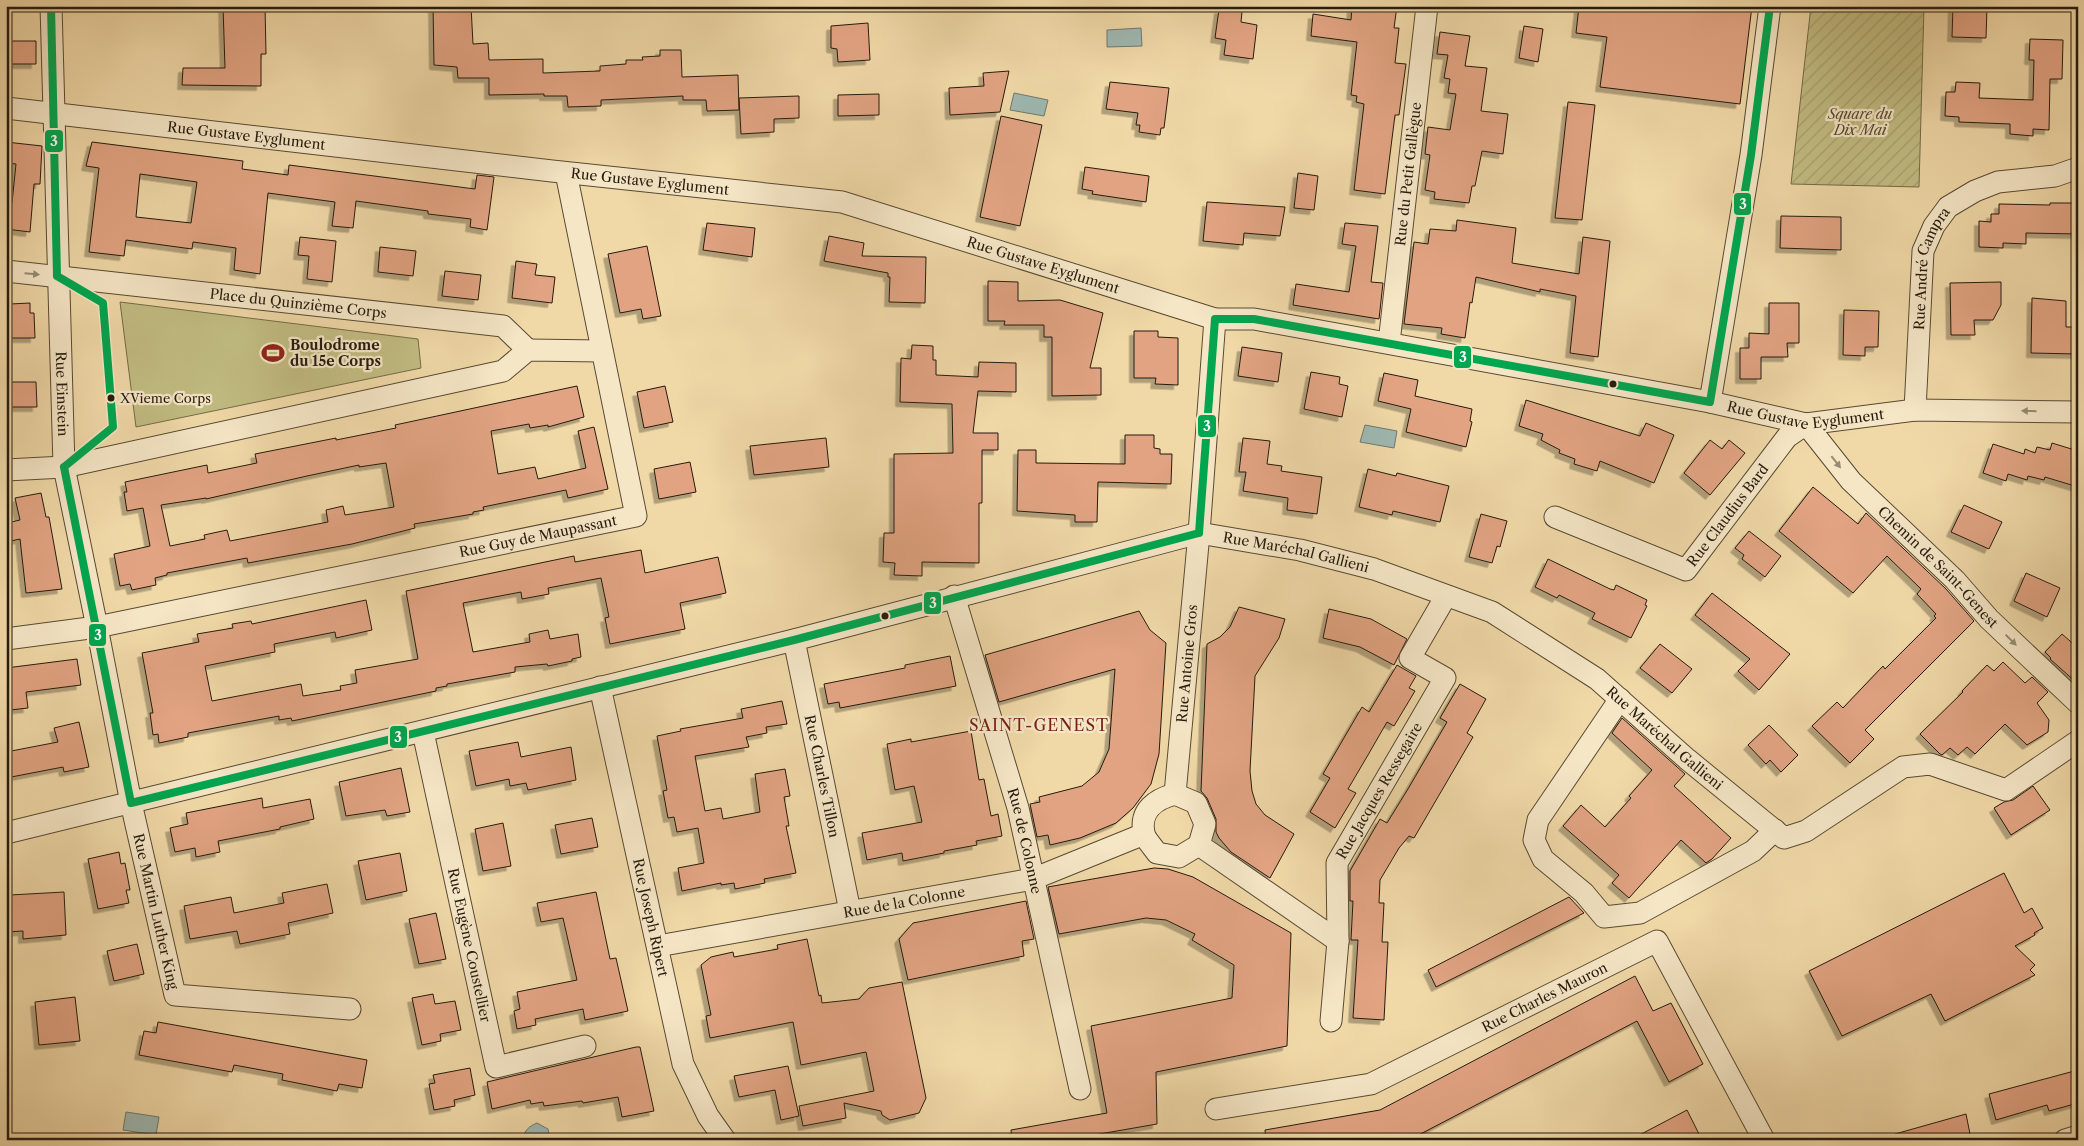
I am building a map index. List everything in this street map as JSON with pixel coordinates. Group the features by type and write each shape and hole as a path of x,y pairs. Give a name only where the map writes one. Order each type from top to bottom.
{"street":[{"name":"Rue Einstein","path":"51,6 57,276 64,467 131,803"},
{"name":"Rue du Petit Gallègue","path":"1389,343 1426,6"},
{"path":"1710,402 1751,155 1770,6"},
{"name":"Rue Gustave Eyglument","path":"6,108 566,173 842,202 1215,319 1254,318 1710,402 1806,424 1915,410 2078,412"},
{"name":"Rue André Campra","path":"1915,410 1923,251 1934,226 1948,207 1975,191 1998,182 2055,176 2078,168"},
{"name":"Rue Guy de Maupassant","path":"97,626 636,516 566,173"},
{"name":"Place du Quinzième Corps","path":"6,271 503,326 528,350"},
{"name":"Rue Antoine Gros","path":"1175,794 1200,532 1215,319"},
{"path":"6,470 64,467 503,371 528,350 602,351"},
{"name":"Rue Claudius Bard","path":"1555,517 1686,570 1787,437 1806,424"},
{"name":"Chemin de Saint-Genest","path":"1806,424 1851,482 1956,580 1989,619 2078,703"},
{"name":"Rue Maréchal Gallieni","path":"6,833 794,640 1200,532 1300,550 1364,567 1492,612 1597,679 1687,759 1784,838 1806,831 1903,767 1930,764 2006,790 2078,741"},
{"name":"Rue de Colonne","path":"954,596 1018,808 1080,1089"},
{"name":"Rue Jacques Ressegaire","path":"1331,1021 1338,941 1337,863 1445,678 1410,658 1446,596"},
{"path":"6,639 97,626"},
{"name":"Rue Charles Tillon","path":"794,640 850,912"},
{"name":"Rue Joseph Ripert","path":"600,688 683,1064 708,1116 725,1140"},
{"path":"1620,699 1538,820 1534,840 1543,859 1584,893 1604,917 1640,913 1753,851 1775,830"},
{"name":"Rue Eugène Coustellier","path":"423,732 496,1067 585,1046"},
{"path":"1175,794 1196,803 1206,824 1199,845 1179,857 1157,852 1144,834 1143,820 1149,806 1161,798 1175,794"},
{"name":"Rue Martin Luther King","path":"131,803 175,995 350,1009"},
{"name":"Rue de la Colonne","path":"658,946 1034,879 1144,834"},
{"path":"1199,845 1338,941"},
{"name":"Rue Charles Mauron","path":"1216,1108 1371,1084 1657,941 1764,1140"},
{"path":"2065,1140 2078,1136"}],"green space":[{"name":"Square du Dix Mai","path":"1811,6 1924,6 1919,187 1791,184"},
{"name":"Boulodrome du 15e Corps","path":"120,302 418,339 421,368 136,427"}],"water":[{"path":"1141,28 1142,46 1107,47 1107,30"},
{"path":"1014,93 1048,100 1044,116 1010,110"},
{"path":"1365,425 1397,431 1394,448 1360,442"},
{"path":"126,1112 159,1117 156,1135 123,1130"},
{"path":"537,1123 548,1129 550,1140 524,1140 526,1131"}],"building":[{"path":"223,6 265,6 266,54 261,54 261,86 182,85 183,68 225,68"},
{"path":"433,6 471,6 473,44 488,43 489,60 543,59 543,73 600,71 600,66 626,64 626,60 643,60 642,57 660,56 660,50 681,50 682,77 738,75 739,110 707,111 706,100 683,100 683,96 601,100 601,106 568,107 567,96 544,96 544,94 489,95 489,78 458,78 457,67 434,65"},
{"path":"1352,6 1397,6 1394,28 1399,28 1395,63 1406,64 1399,115 1395,115 1385,194 1354,190 1364,104 1356,102 1357,96 1351,95 1357,42 1311,36 1313,14 1351,20"},
{"path":"1579,6 1752,6 1740,104 1600,87 1607,37 1576,33"},
{"path":"1953,6 1987,6 1986,38 1952,37"},
{"path":"1219,9 1242,12 1241,22 1257,25 1253,59 1224,55 1226,40 1215,38"},
{"path":"868,23 870,60 838,62 837,49 831,48 831,26"},
{"path":"1524,26 1543,29 1538,62 1519,58"},
{"path":"1440,32 1470,36 1465,66 1487,68 1481,111 1508,114 1503,154 1482,151 1475,186 1472,186 1469,203 1434,199 1435,192 1425,190 1430,155 1425,154 1428,127 1450,130 1456,94 1448,93 1450,79 1444,78 1448,55 1437,54"},
{"path":"2030,39 2063,40 2062,79 2050,79 2049,130 2033,129 2033,136 2010,134 2010,124 1959,122 1959,117 1945,116 1946,92 1955,92 1956,82 1980,83 1979,98 2033,100 2034,60 2029,60"},
{"path":"6,41 36,41 36,64 6,64"},
{"path":"1009,71 1000,112 950,115 949,88 984,86 983,73"},
{"path":"1110,82 1169,88 1164,128 1161,128 1160,135 1139,132 1140,125 1136,125 1138,113 1106,109"},
{"path":"879,94 879,115 838,116 838,95"},
{"path":"799,96 799,118 774,119 774,132 741,134 739,98"},
{"path":"1568,102 1595,105 1582,220 1555,218"},
{"path":"1001,116 1042,125 1020,226 980,217"},
{"path":"6,142 42,146 40,184 34,184 30,232 6,229 6,202 12,203 16,164 6,163"},
{"path":"92,142 243,161 242,169 288,175 289,165 475,189 477,175 494,177 487,230 470,227 471,219 428,214 428,211 356,201 353,228 332,226 335,202 268,193 260,274 234,270 236,248 193,242 192,249 126,240 124,256 89,252 99,168 86,166","holes":["140,174 197,182 191,223 136,217"]},
{"path":"1085,167 1149,176 1146,202 1092,194 1093,191 1082,189"},
{"path":"1298,173 1318,176 1314,210 1294,208"},
{"path":"1207,202 1285,207 1280,236 1244,233 1243,245 1203,241"},
{"path":"2050,203 2078,203 2078,234 2026,233 2026,244 2003,243 2003,248 1979,247 1979,221 1991,222 1991,214 1999,214 1999,204 2050,205"},
{"path":"1781,216 1841,217 1841,250 1780,248"},
{"path":"1457,220 1516,228 1512,263 1579,274 1583,237 1610,241 1598,357 1570,353 1576,296 1540,289 1540,292 1476,277 1465,338 1441,334 1442,328 1404,324 1414,242 1428,244 1430,229 1456,231"},
{"path":"707,223 755,228 752,257 703,250"},
{"path":"1345,223 1378,226 1371,282 1383,283 1379,319 1293,305 1296,284 1349,292 1356,246 1342,244"},
{"path":"829,236 864,243 862,256 926,257 925,303 889,302 890,277 888,277 888,273 824,261"},
{"path":"300,237 336,241 332,282 307,279 309,256 298,255"},
{"path":"647,246 661,316 643,319 641,309 620,313 608,254"},
{"path":"380,247 416,251 413,276 378,272"},
{"path":"516,261 537,264 535,275 555,277 552,303 512,298"},
{"path":"445,271 481,275 478,300 442,296"},
{"path":"988,281 1018,282 1018,301 1060,300 1103,313 1090,368 1101,368 1101,395 1052,396 1052,337 1044,337 1044,325 1004,325 1005,321 988,321"},
{"path":"2001,282 2001,305 1993,320 1974,320 1975,335 1951,335 1950,283"},
{"path":"2032,298 2066,301 2066,327 2078,327 2078,354 2031,353"},
{"path":"30,303 30,313 34,313 35,338 10,338 10,304"},
{"path":"1769,303 1799,303 1799,343 1787,343 1788,357 1761,357 1761,379 1740,379 1740,348 1749,348 1749,333 1769,334"},
{"path":"1844,310 1879,311 1878,347 1865,347 1865,356 1843,355"},
{"path":"1134,331 1158,331 1158,337 1178,338 1178,385 1155,384 1156,378 1134,378"},
{"path":"912,345 933,346 933,360 936,360 936,375 978,377 979,362 1016,363 1016,392 978,391 973,433 998,433 998,450 982,450 982,503 979,503 979,563 922,562 922,576 894,575 895,563 883,562 884,533 894,533 894,454 953,453 952,404 900,402 901,358 911,359"},
{"path":"1242,347 1282,353 1278,382 1238,376"},
{"path":"1311,372 1340,377 1339,384 1348,386 1342,417 1304,409"},
{"path":"1384,373 1418,380 1415,396 1472,409 1470,421 1472,422 1466,447 1406,432 1411,409 1378,401"},
{"path":"6,382 36,382 37,407 6,407"},
{"path":"577,386 584,417 548,427 548,425 530,428 529,424 491,431 498,474 535,467 538,479 586,468 578,431 594,427 608,489 568,498 566,490 483,507 484,510 473,512 473,514 414,524 415,528 352,544 248,563 247,558 167,573 167,575 155,578 156,585 132,590 130,584 120,586 114,554 150,546 143,508 127,511 124,492 127,492 125,482 207,465 208,473 257,463 255,454 396,428 395,425","holes":["386,463 394,507 345,515 343,506 326,510 328,522 230,541 227,530 204,535 205,539 170,546 161,505 206,499 359,465 359,467"]},
{"path":"665,386 673,422 644,428 637,392"},
{"path":"1526,400 1640,436 1646,423 1674,435 1654,483 1600,461 1597,471 1574,464 1575,459 1559,453 1560,450 1541,440 1543,434 1519,426"},
{"path":"1125,435 1154,435 1154,448 1160,449 1160,454 1172,454 1171,484 1098,482 1097,522 1075,522 1075,515 1017,511 1018,450 1036,450 1036,463 1125,464"},
{"path":"826,438 829,467 754,475 750,446"},
{"path":"1243,438 1270,441 1267,464 1282,466 1281,471 1322,477 1317,514 1287,510 1288,498 1243,491 1246,472 1239,472"},
{"path":"1710,440 1722,449 1729,440 1745,453 1710,495 1684,473"},
{"path":"2052,443 2078,451 2078,487 2045,477 2044,480 2028,476 2027,480 2008,474 2006,481 1983,473 1993,444 2024,454 2025,449 2035,453 2037,447 2050,450"},
{"path":"690,462 696,492 659,499 654,469"},
{"path":"1368,469 1396,476 1397,473 1449,486 1440,522 1393,511 1392,515 1359,507"},
{"path":"1813,487 1858,524 1866,513 1946,589 1974,621 1865,730 1874,739 1850,763 1812,726 1837,702 1843,708 1883,666 1885,669 1936,618 1934,616 1936,614 1917,594 1921,589 1887,556 1853,593 1779,531"},
{"path":"41,493 46,517 49,517 62,589 26,593 20,539 11,541 7,523 20,520 15,498"},
{"path":"1964,505 2002,522 1989,549 1951,532"},
{"path":"1481,514 1507,521 1500,547 1497,546 1492,563 1469,557"},
{"path":"1749,531 1781,556 1765,577 1742,559 1744,555 1735,548"},
{"path":"641,550 645,573 718,557 726,593 680,603 685,629 610,644 605,618 609,617 601,578 548,588 549,594 522,599 521,592 463,603 473,652 530,642 529,634 548,630 550,639 578,634 581,657 548,666 547,664 515,667 515,672 447,684 447,686 436,688 436,691 292,721 291,718 279,720 279,716 188,733 188,737 159,743 158,734 153,735 150,713 153,713 142,653 199,642 197,634 233,628 232,624 251,621 252,624 366,600 372,630 336,638 335,632 274,644 275,652 205,666 212,701 301,684 303,696 341,690 340,686 357,683 355,670 418,659 406,591 574,556 575,562"},
{"path":"1548,559 1610,589 1614,590 1616,585 1647,600 1645,605 1647,606 1631,638 1592,619 1595,613 1559,595 1557,598 1535,587"},
{"path":"2026,573 2060,588 2047,617 2014,601"},
{"path":"1712,593 1790,654 1759,690 1738,671 1750,659 1695,615"},
{"path":"1239,607 1285,619 1279,638 1255,676 1250,771 1252,791 1256,804 1265,815 1294,834 1270,878 1231,852 1219,838 1216,832 1216,819 1207,798 1201,791 1207,644 1220,637 1230,627"},
{"path":"1329,609 1371,619 1407,639 1394,665 1360,647 1323,638"},
{"path":"1139,611 1150,630 1166,643 1159,754 1151,784 1133,808 1116,823 1080,838 1050,845 1048,835 1037,837 1030,804 1040,802 1039,797 1082,786 1099,772 1109,749 1115,669 999,702 985,655"},
{"path":"2062,634 2078,648 2078,684 2050,659 2045,652"},
{"path":"1660,644 1692,669 1672,693 1640,668"},
{"path":"950,656 956,686 840,708 839,702 828,704 824,684 905,668 905,665"},
{"path":"77,659 81,685 26,692 28,708 10,710 9,702 6,702 6,668"},
{"path":"2003,662 2025,683 2032,677 2048,692 2037,703 2049,720 2048,732 2027,745 2005,724 1975,754 1967,747 1958,755 1950,748 1942,755 1940,754 1920,734 1963,692 1987,665 1994,671"},
{"path":"1397,665 1416,676 1409,688 1415,691 1394,726 1387,722 1348,789 1356,793 1335,828 1310,812 1330,778 1323,774 1362,707 1369,712"},
{"path":"1460,684 1486,699 1467,733 1473,737 1414,838 1409,836 1399,848 1380,880 1379,903 1384,903 1382,942 1388,942 1384,1020 1353,1018 1358,940 1351,940 1353,901 1350,901 1350,871 1380,819 1387,823 1408,789 1447,722 1440,718"},
{"path":"782,701 787,724 766,727 767,733 746,737 749,747 695,756 705,811 721,808 723,819 760,812 755,774 785,769 790,796 784,797 789,826 786,826 796,873 764,879 765,883 735,889 734,883 721,885 721,883 682,891 678,868 704,863 698,828 677,832 674,817 668,818 663,791 667,790 657,736 681,731 680,729 743,718 741,709"},
{"path":"1622,718 1685,774 1674,786 1731,838 1706,863 1681,840 1629,898 1612,883 1619,875 1563,826 1581,805 1605,827 1631,798 1629,796 1652,770 1612,733"},
{"path":"79,722 89,767 64,772 63,767 6,778 6,752 58,742 54,728"},
{"path":"1769,725 1798,755 1781,772 1770,760 1766,764 1748,745"},
{"path":"971,731 979,780 984,779 991,816 998,814 1002,836 976,841 977,845 903,861 902,853 867,860 862,833 922,822 914,786 895,790 887,744 911,739 911,742"},
{"path":"518,742 521,757 571,747 576,780 528,790 526,783 510,786 509,779 476,786 469,751"},
{"path":"401,768 410,812 387,816 385,810 346,816 339,782"},
{"path":"2033,786 2050,810 2011,835 1994,808 2004,802 2013,800"},
{"path":"262,798 263,808 310,799 314,819 280,827 280,829 218,841 220,852 196,857 195,848 175,852 170,828 188,824 186,813"},
{"path":"592,818 598,847 561,854 555,825"},
{"path":"503,823 511,866 483,871 475,829"},
{"path":"119,852 121,864 125,863 130,890 126,890 129,903 98,909 88,859"},
{"path":"400,853 407,891 366,900 358,861"},
{"path":"1154,868 1168,869 1193,877 1291,933 1287,1046 1156,1072 1157,1124 1065,1140 1012,1140 1011,1130 1107,1113 1091,1026 1232,998 1234,965 1192,940 1195,934 1166,920 1146,918 1059,934 1048,887"},
{"path":"2004,873 2024,913 2032,908 2043,928 2034,933 2035,935 2015,946 2035,965 2030,970 2035,975 1945,1021 1931,994 1842,1036 1809,971"},
{"path":"327,884 333,913 288,923 290,934 240,944 237,931 190,939 184,906 231,897 234,913 284,903 282,893"},
{"path":"64,892 66,935 23,939 23,931 6,932 6,902 10,902 10,895"},
{"path":"596,892 610,959 616,958 628,1011 585,1020 583,1009 535,1019 536,1025 517,1029 514,1011 520,1009 517,992 577,980 563,918 541,922 537,903"},
{"path":"1569,897 1584,913 1436,987 1428,970"},
{"path":"1026,901 1034,939 1022,941 1024,956 908,980 899,939 913,923"},
{"path":"436,913 446,959 419,964 409,919"},
{"path":"807,939 822,1003 859,999 869,988 902,982 926,1098 919,1113 890,1120 882,1115 881,1111 844,1103 846,1118 803,1126 799,1106 874,1091 866,1052 801,1065 793,1022 710,1038 706,1016 711,1015 701,965 711,957 733,952 734,957 778,949 777,945"},
{"path":"137,944 144,974 114,981 107,951"},
{"path":"1635,976 1653,1011 1671,1003 1703,1064 1669,1082 1637,1021 1409,1140 1266,1140 1265,1130 1380,1110"},
{"path":"433,994 435,1004 455,1001 461,1030 440,1034 441,1041 422,1045 412,998"},
{"path":"75,997 80,1041 39,1045 35,1002"},
{"path":"158,1022 367,1060 362,1088 339,1084 337,1091 282,1080 283,1074 234,1065 232,1072 139,1055 144,1031 156,1033"},
{"path":"640,1047 654,1111 622,1117 618,1097 583,1103 582,1101 544,1106 543,1102 531,1104 530,1100 492,1109 487,1082"},
{"path":"788,1066 799,1116 781,1120 775,1090 739,1097 734,1076"},
{"path":"470,1068 475,1095 454,1100 455,1106 434,1110 429,1084 435,1083 433,1075"},
{"path":"2078,1070 2078,1103 2049,1111 2047,1105 1996,1120 1989,1094"},
{"path":"1687,1110 1702,1140 1630,1140"},
{"path":"1966,1114 1970,1134 1949,1140 1895,1140 1895,1134"}],"transit line":[{"name":"3","path":"51,6 57,276"},
{"name":"3","path":"1710,402 1751,155 1770,6"},
{"name":"3","path":"57,276 103,303 113,427 64,467"},
{"name":"3","path":"1215,319 1254,319 1710,402"},
{"name":"3","path":"1199,533 1215,319"},
{"name":"3","path":"64,467 131,803"},
{"name":"3","path":"131,803 794,640 1199,533"}],"place":[{"name":"Boulodrome du 15e Corps","path":"273,353"},
{"name":"XVieme Corps","path":"111,398"}],"district":[{"name":"SAINT-GENEST","path":"1039,725"}]}
